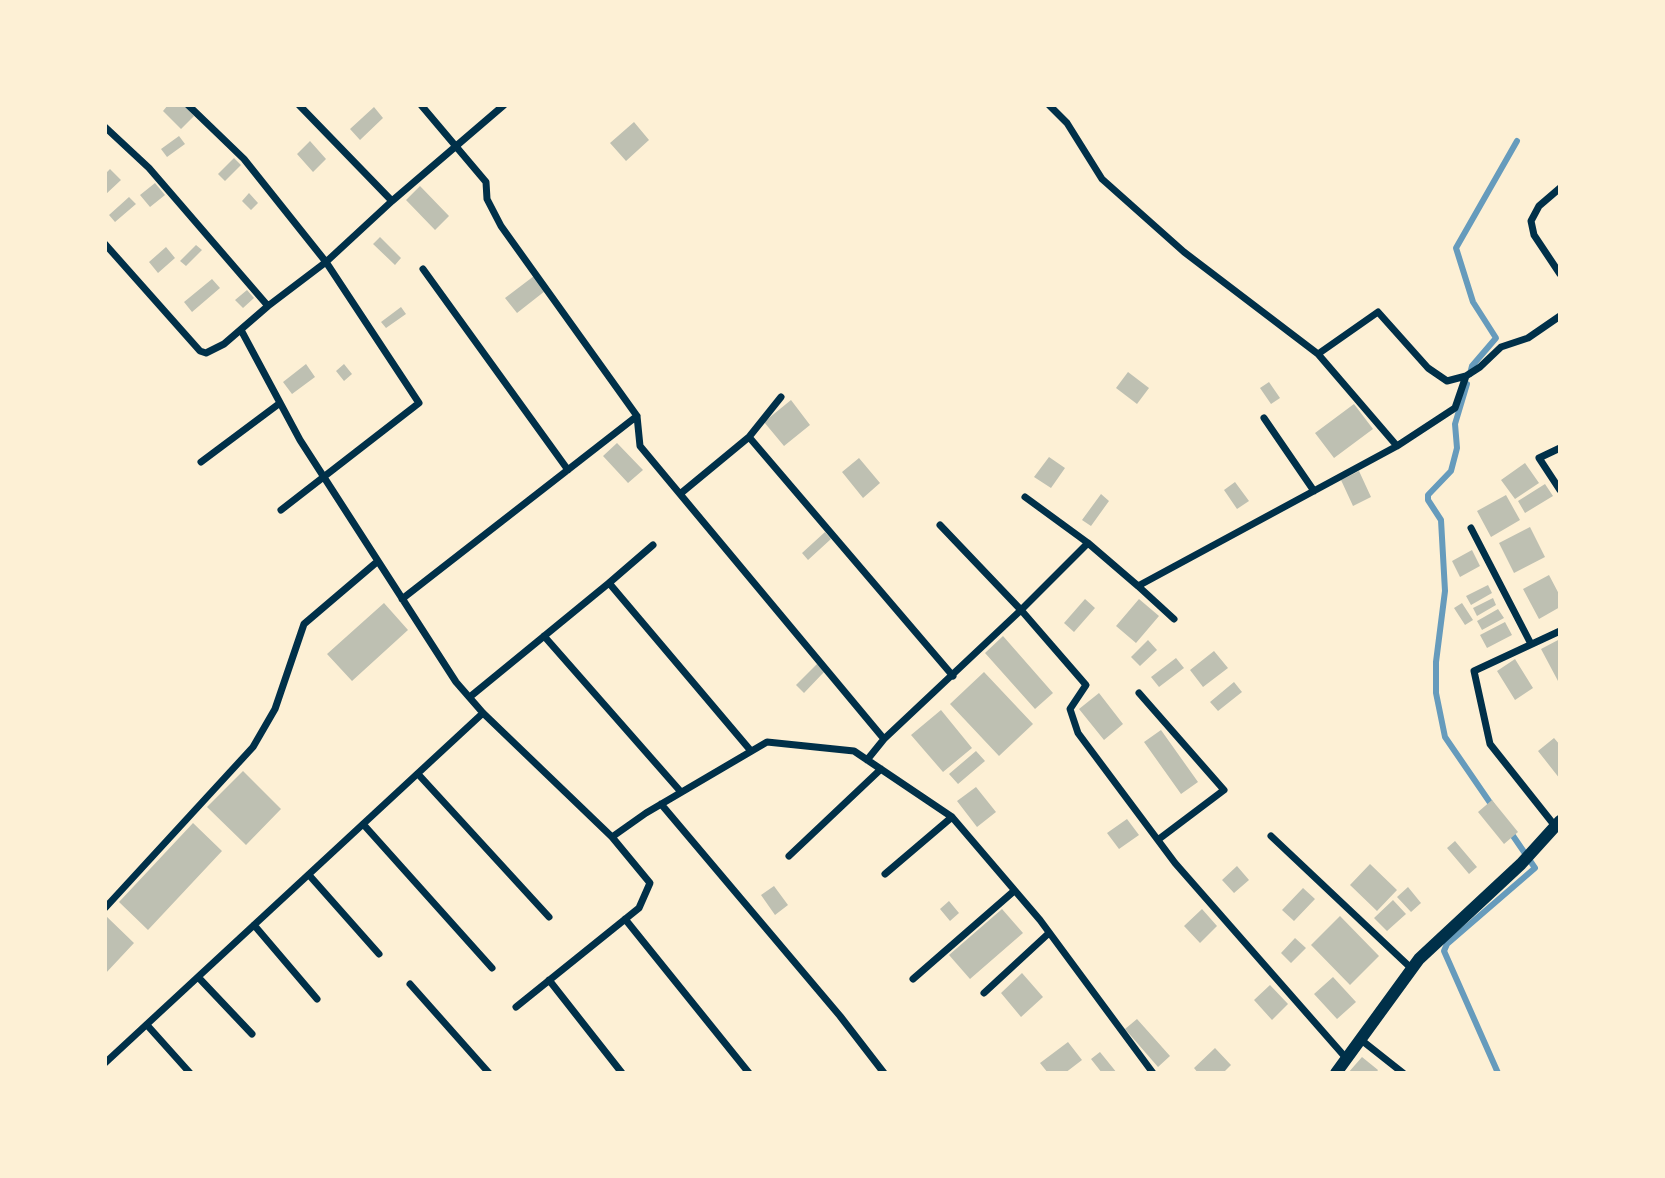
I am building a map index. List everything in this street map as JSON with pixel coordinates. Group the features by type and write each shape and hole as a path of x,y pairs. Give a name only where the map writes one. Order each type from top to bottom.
{"street":[{"path":"188,105 244,159 326,262 419,403 281,510"},
{"path":"299,105 392,201"},
{"path":"421,105 486,182 488,199 501,226 636,416 640,446 884,739"},
{"path":"105,244 200,351 206,353 215,350 326,262 504,105"},
{"path":"1048,105 1067,123 1102,180 1184,252 1318,354 1397,446"},
{"path":"105,127 149,168 268,306"},
{"path":"1560,188 1539,206 1531,220 1534,235 1560,274"},
{"path":"424,269 568,470"},
{"path":"1318,354 1378,312 1428,368 1447,381 1466,376 1501,347 1528,338 1560,316"},
{"path":"241,330 324,477 456,682 471,696 483,713 612,837 650,883 639,908 516,1007"},
{"path":"1138,586 1397,446 1455,408 1466,376"},
{"path":"680,494 750,437 781,397"},
{"path":"201,462 280,403"},
{"path":"402,599 636,416"},
{"path":"1264,418 1314,491"},
{"path":"750,437 953,676"},
{"path":"1560,448 1539,458 1560,490"},
{"path":"1026,497 1088,543 1174,619"},
{"path":"940,525 1021,610 1086,685 1070,709 1078,733 1175,863 1346,1058"},
{"path":"1471,528 1531,644"},
{"path":"867,760 884,739 953,676 1088,543"},
{"path":"471,696 653,545"},
{"path":"105,908 253,747 275,709 304,624 378,561"},
{"path":"609,583 751,751"},
{"path":"1336,1073 1412,969 1521,864 1558,824 1490,744 1474,671 1560,631"},
{"path":"544,636 681,792"},
{"path":"1139,693 1224,790 1159,839"},
{"path":"105,1063 483,713"},
{"path":"612,837 661,804 767,742 854,751 952,817 1049,933 1153,1073"},
{"path":"789,856 881,769"},
{"path":"418,774 549,916"},
{"path":"661,804 840,1016 884,1073"},
{"path":"885,874 952,817"},
{"path":"363,824 492,968"},
{"path":"1271,836 1412,969"},
{"path":"309,875 379,954"},
{"path":"913,979 1014,891"},
{"path":"625,919 748,1073"},
{"path":"254,925 317,999"},
{"path":"984,993 1049,933"},
{"path":"198,977 252,1034"},
{"path":"549,980 622,1073"},
{"path":"410,985 489,1073"},
{"path":"147,1025 190,1073"},
{"path":"1360,1039 1403,1073"}],"building":[{"path":"168,105 184,105 194,116 181,129 163,111"},
{"path":"374,107 383,118 360,140 350,129"},
{"path":"634,122 649,140 626,161 610,143"},
{"path":"179,136 185,144 167,157 161,149"},
{"path":"310,141 326,159 313,172 297,154"},
{"path":"234,158 241,165 225,181 218,174"},
{"path":"110,169 121,180 105,195 105,174"},
{"path":"155,183 165,195 150,207 140,195"},
{"path":"420,186 449,216 435,230 406,200"},
{"path":"249,193 258,203 251,210 242,201"},
{"path":"129,197 136,204 115,222 109,215"},
{"path":"380,237 401,258 395,265 373,244"},
{"path":"196,245 202,250 186,266 180,261"},
{"path":"166,247 175,258 158,273 149,262"},
{"path":"534,276 545,291 517,313 505,298"},
{"path":"212,279 220,288 192,312 184,302"},
{"path":"247,290 254,298 243,308 235,300"},
{"path":"401,307 406,314 386,328 381,322"},
{"path":"306,364 315,377 292,394 283,382"},
{"path":"344,364 352,374 344,381 336,371"},
{"path":"1128,372 1149,388 1137,404 1116,388"},
{"path":"1269,382 1280,398 1271,404 1260,388"},
{"path":"791,400 810,425 784,446 764,422"},
{"path":"1354,404 1373,429 1334,458 1315,433"},
{"path":"617,443 643,470 628,483 603,456"},
{"path":"1049,457 1065,468 1051,488 1034,477"},
{"path":"859,458 880,483 863,498 842,472"},
{"path":"1525,463 1539,483 1515,499 1501,480"},
{"path":"1359,471 1371,497 1353,506 1341,480"},
{"path":"1235,482 1249,501 1237,509 1224,490"},
{"path":"1545,484 1553,496 1525,513 1518,501"},
{"path":"1101,494 1109,501 1091,526 1082,520"},
{"path":"1506,495 1520,520 1491,537 1477,511"},
{"path":"1530,527 1545,557 1514,573 1499,543"},
{"path":"825,532 831,539 808,560 802,553"},
{"path":"1472,550 1480,566 1460,577 1452,561"},
{"path":"1549,575 1560,596 1560,607 1539,619 1523,589"},
{"path":"1488,585 1492,593 1471,605 1466,596"},
{"path":"1493,598 1496,605 1477,616 1473,608"},
{"path":"1085,599 1095,608 1074,632 1064,623"},
{"path":"1139,599 1159,616 1136,643 1116,626"},
{"path":"384,603 408,630 352,681 327,654"},
{"path":"1462,603 1473,620 1465,625 1454,608"},
{"path":"1498,609 1504,618 1482,630 1477,621"},
{"path":"1505,622 1512,635 1487,648 1480,635"},
{"path":"1003,636 1053,693 1035,709 985,653"},
{"path":"1560,639 1560,679 1558,681 1541,649"},
{"path":"1148,640 1157,650 1140,666 1131,657"},
{"path":"1214,651 1228,668 1203,687 1190,670"},
{"path":"1176,658 1184,668 1159,687 1151,677"},
{"path":"1515,659 1533,688 1515,700 1497,671"},
{"path":"817,664 825,671 804,693 796,685"},
{"path":"984,672 1033,724 999,756 950,704"},
{"path":"1234,682 1242,692 1218,711 1210,702"},
{"path":"1099,693 1123,724 1104,740 1079,709"},
{"path":"941,710 972,748 943,772 911,735"},
{"path":"1161,730 1198,782 1181,794 1144,742"},
{"path":"1554,738 1560,745 1560,779 1538,751"},
{"path":"976,751 985,761 958,784 949,774"},
{"path":"243,771 281,809 246,845 207,807"},
{"path":"976,787 996,812 977,827 957,801"},
{"path":"1492,800 1518,832 1504,844 1478,812"},
{"path":"1127,819 1139,835 1119,849 1107,833"},
{"path":"193,823 222,851 148,930 119,902"},
{"path":"1455,841 1477,867 1469,874 1447,848"},
{"path":"1370,864 1397,890 1377,911 1350,885"},
{"path":"1237,866 1249,880 1234,893 1222,880"},
{"path":"774,886 788,905 775,915 761,895"},
{"path":"1408,887 1421,903 1411,912 1397,897"},
{"path":"1303,888 1315,899 1294,921 1282,910"},
{"path":"1393,900 1406,914 1387,931 1374,918"},
{"path":"949,901 959,913 950,921 940,909"},
{"path":"1002,909 1023,933 970,979 949,955"},
{"path":"1202,909 1217,926 1200,943 1184,926"},
{"path":"105,915 134,943 105,974"},
{"path":"1340,916 1379,956 1350,985 1311,945"},
{"path":"1295,938 1306,948 1291,963 1281,953"},
{"path":"1022,973 1043,997 1021,1017 1001,993"},
{"path":"1333,977 1356,1002 1337,1019 1314,994"},
{"path":"1270,985 1288,1004 1272,1020 1254,1000"},
{"path":"1137,1019 1170,1056 1158,1067 1125,1029"},
{"path":"1068,1042 1082,1060 1065,1073 1048,1073 1040,1063"},
{"path":"1215,1048 1231,1065 1223,1073 1198,1073 1194,1068"},
{"path":"1100,1052 1117,1073 1102,1073 1091,1059"},
{"path":"1362,1057 1378,1070 1376,1073 1348,1073"}],"waterway":[{"path":"1470,374 1472,366 1496,338 1473,302 1456,248 1517,141"},
{"path":"1467,384 1455,424 1457,448 1451,471 1428,495 1428,500 1441,520 1445,591 1436,662 1436,693 1445,737 1493,807"},
{"path":"1498,1073 1444,951 1447,944 1535,868 1509,830"}]}
